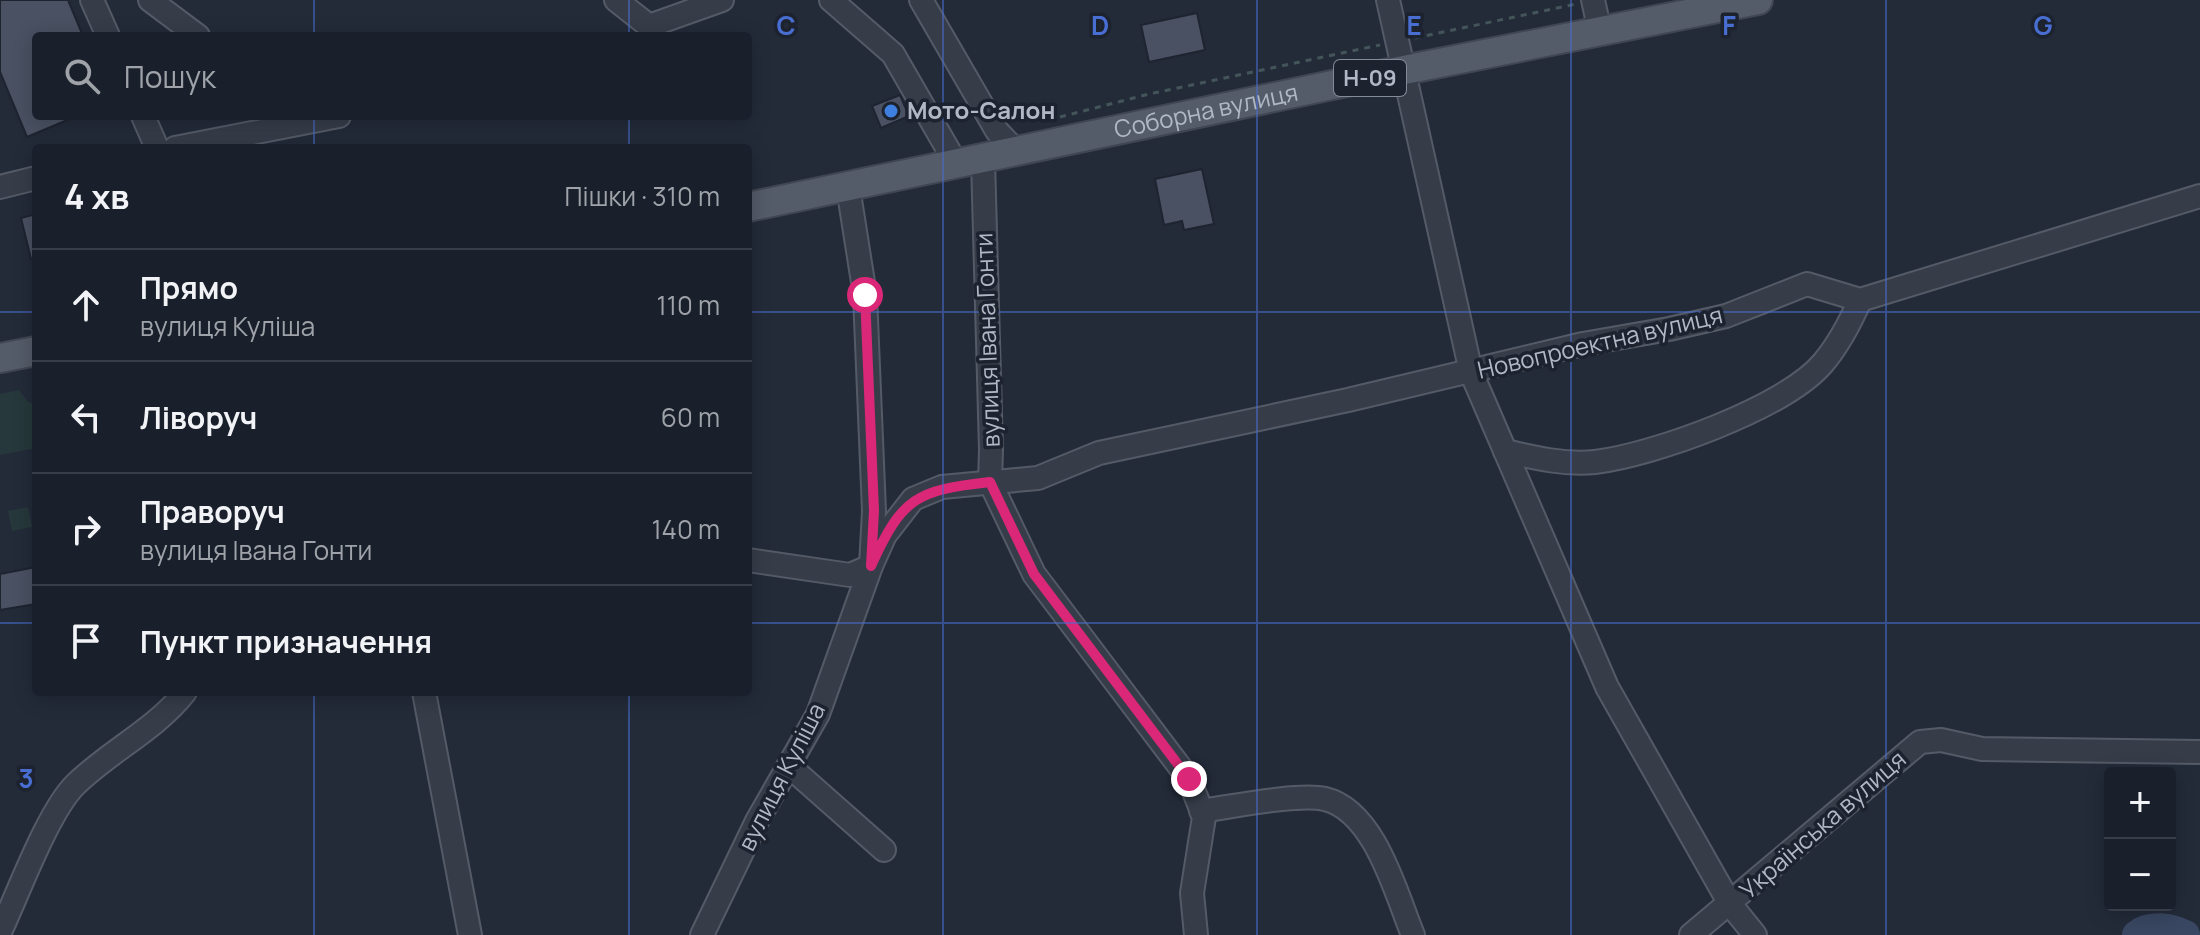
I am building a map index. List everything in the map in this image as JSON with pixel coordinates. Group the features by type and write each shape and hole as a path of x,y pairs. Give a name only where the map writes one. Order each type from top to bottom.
{"main road":[{"name":"Соборна вулиця","path":"752,206 1404,70 1758,0"},
{"path":"0,358 32,352"}],"street":[{"path":"92,0 106,32"},
{"path":"150,0 193,32"},
{"path":"616,0 639,31 722,0"},
{"path":"831,0 893,54 970,162"},
{"path":"921,0 997,131 1017,152"},
{"path":"1388,0 1471,372 1607,687 1730,904 1755,935"},
{"path":"1593,0 1600,32"},
{"path":"145,120 155,144"},
{"path":"196,144 318,120"},
{"name":"вулиця Івана Гонти","path":"970,162 991,450 990,482 1034,574 1189,779 1204,817 1192,893 1196,935"},
{"path":"0,187 32,179"},
{"name":"вулиця Куліша","path":"702,935 757,821 818,714 871,566 874,511 865,295 848,187"},
{"path":"1505,451 1569,462 1595,462 1678,443 1788,391 1821,366 1846,331 1860,300 2200,196"},
{"name":"Новопроектна вулиця","path":"871,566 885,535 913,499 942,487 1038,478 1099,453 1471,372 1583,344 1726,316 1807,284 1860,300"},
{"path":"752,561 850,575 871,566"},
{"path":"0,932 52,820 75,785 169,712 182,696"},
{"path":"425,696 470,935"},
{"name":"Українська вулиця","path":"1691,935 1920,742 1941,740 1982,749 2200,752"},
{"path":"789,766 884,850"},
{"path":"1201,811 1304,798 1325,799 1342,807 1367,832 1390,870 1413,935"}],"path":[{"path":"1058,118 1149,94 1593,0"}],"shaded area":[{"path":"19,390 32,404 32,449 0,455 0,394"},
{"path":"28,507 32,527 12,531 8,511"}],"building":[{"path":"0,0 68,0 81,32 32,32 32,120 67,120 27,137 0,72"},
{"path":"1197,13 1205,50 1149,62 1141,25"},
{"name":"Мото-Салон","path":"900,95 909,116 881,128 872,106"},
{"path":"1202,169 1214,224 1184,230 1182,221 1164,225 1155,179"},
{"path":"32,215 32,259 31,259 21,218"},
{"path":"32,568 32,605 0,610 0,574"}],"waterway":[{"path":"2137,935 2148,929 2161,928 2185,935"}],"place":[{"name":"Мото-Салон","path":"891,111"}],"route":[{"path":"865,295 874,511 871,566 885,535 913,499 942,487 990,482 1034,574 1189,779"}]}
